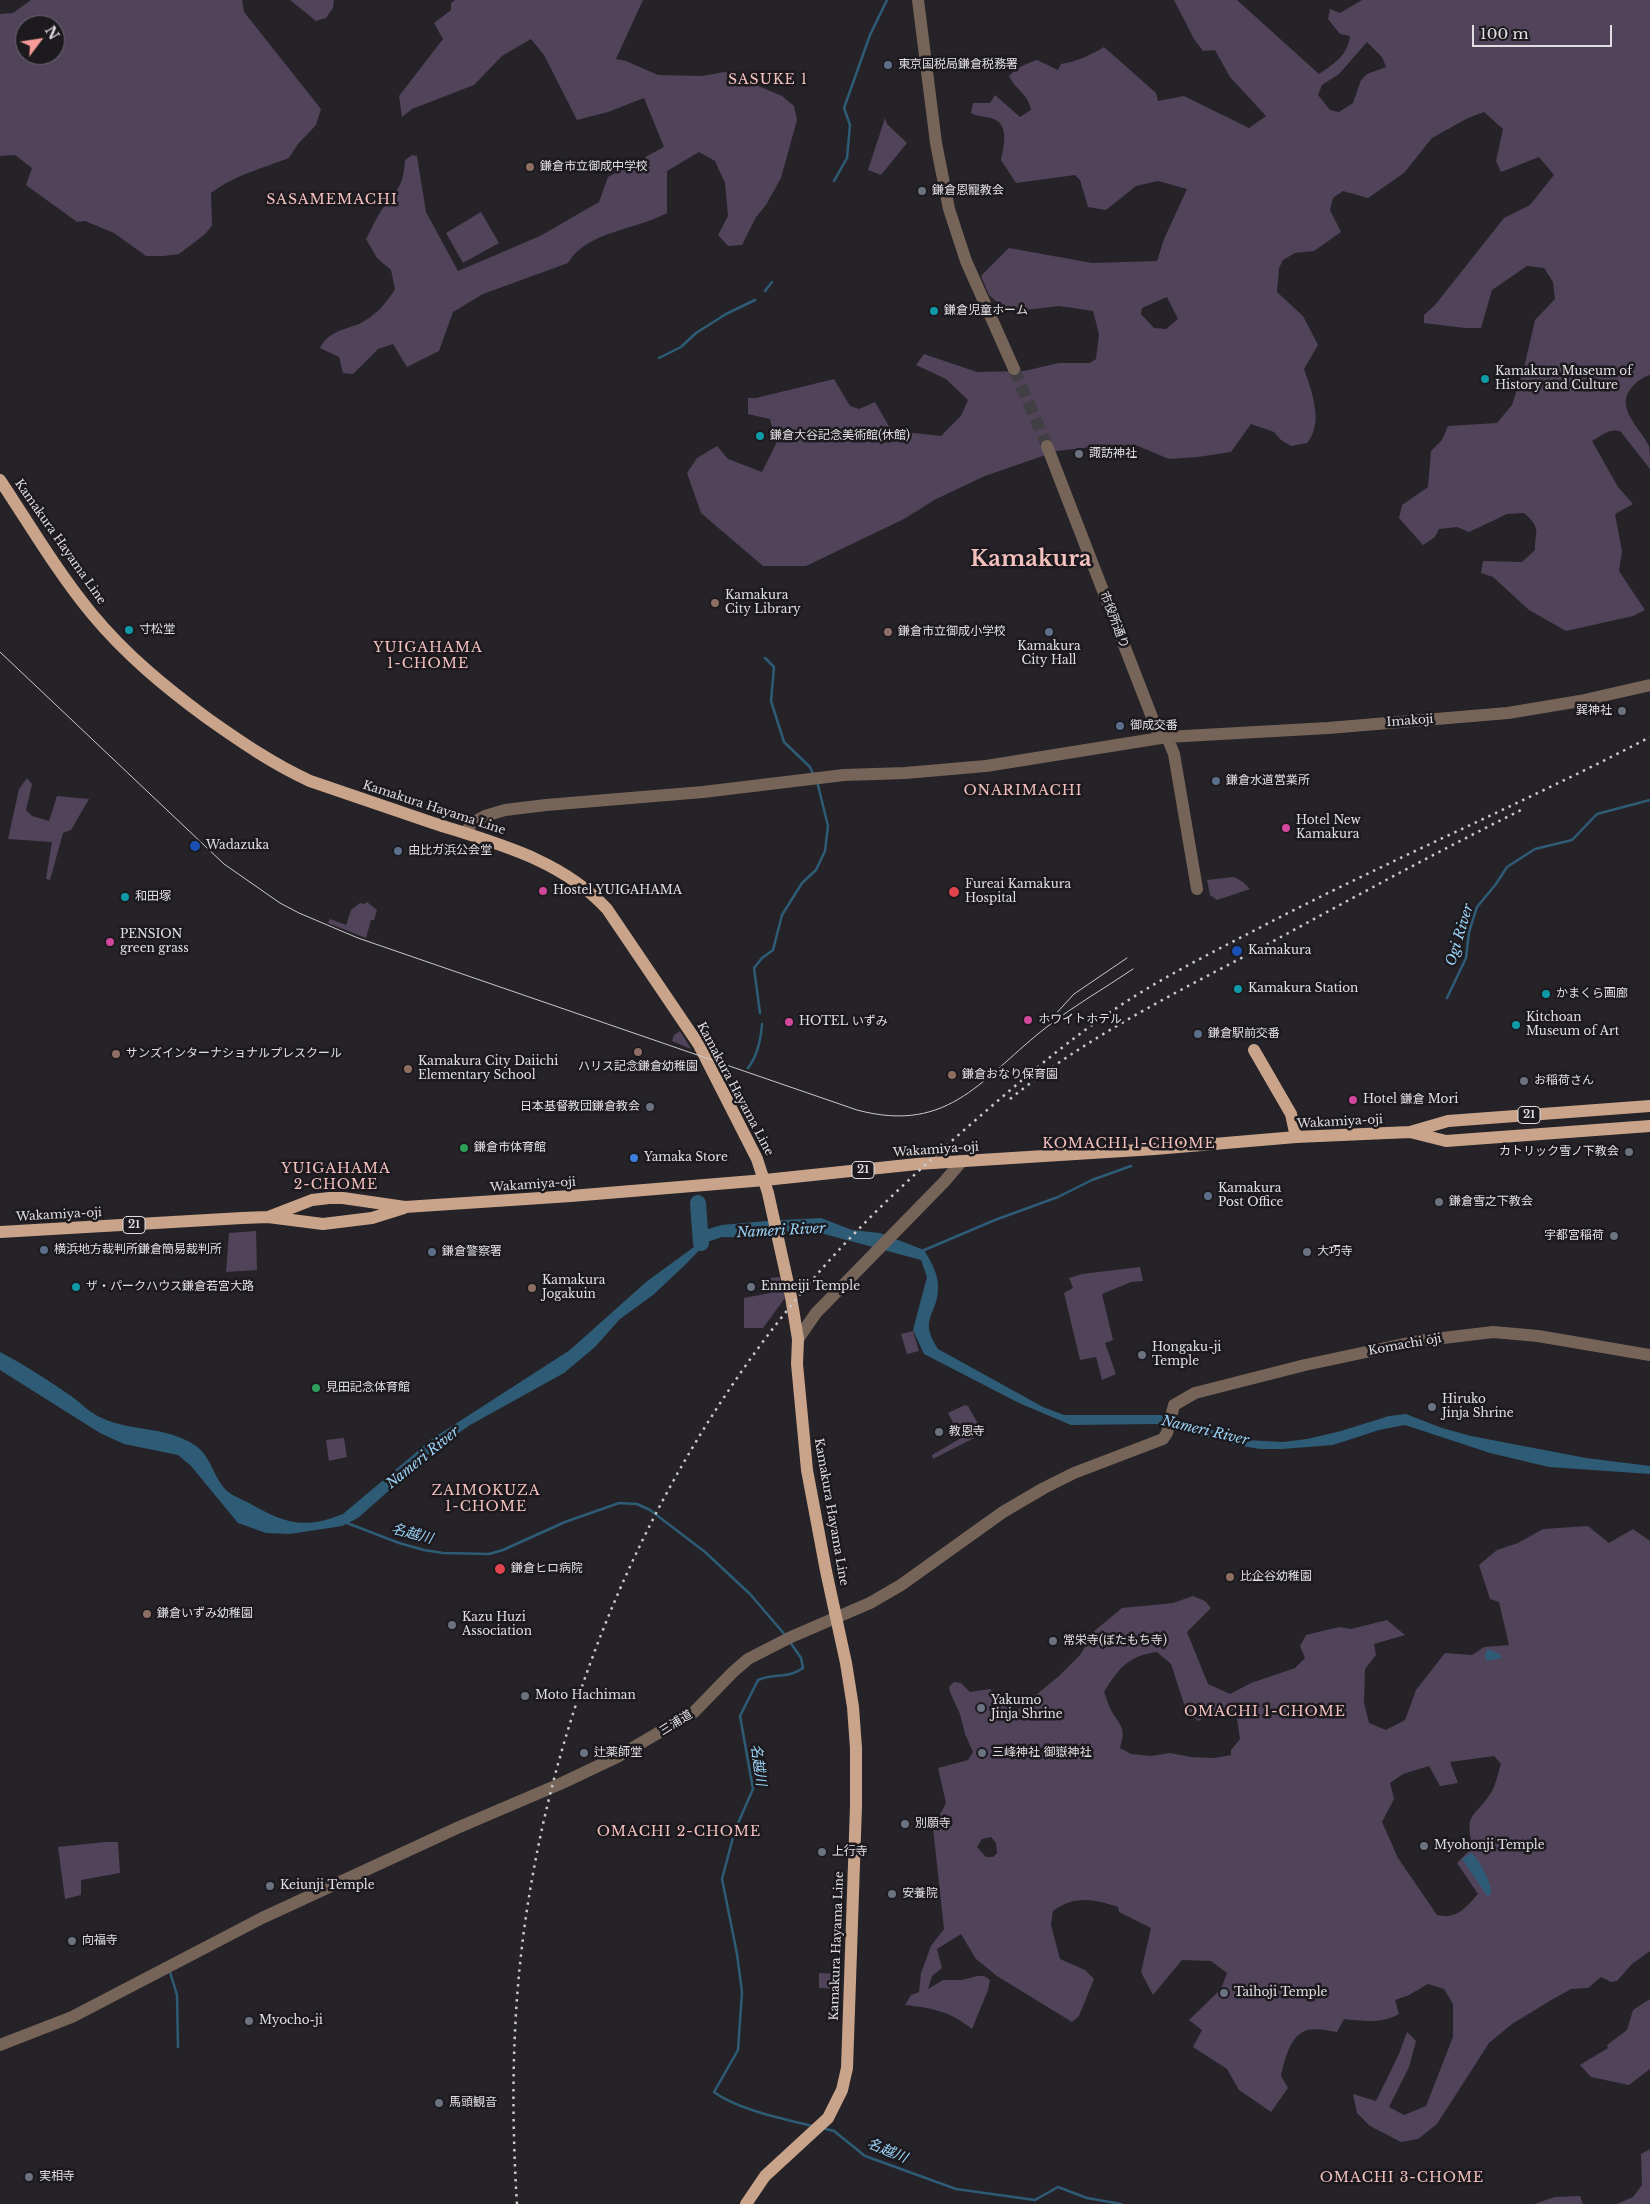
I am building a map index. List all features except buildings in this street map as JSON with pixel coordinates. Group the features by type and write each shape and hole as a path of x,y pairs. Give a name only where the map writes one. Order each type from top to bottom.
{"main road":[{"name":"Kamakura Hayama Line","path":"0,480 77,595 93,615 143,668 246,746 281,767 310,781 519,851 558,870 594,895 607,910 699,1045 754,1153 765,1180 791,1297 798,1338 797,1364 807,1470 846,1663 853,1708 856,1748 856,1817 847,2068 836,2105 820,2126 764,2176 746,2204"},
{"path":"1254,1050 1291,1114 1296,1137"},
{"name":"21","path":"1410,1132 1441,1123 1650,1106"},
{"path":"1441,1123 1438,1133 1442,1141"},
{"name":"21","path":"1410,1132 1442,1141 1650,1126"},
{"name":"Wakamiya-oji","path":"268,1217 312,1200 329,1198 343,1198 405,1207 765,1180 962,1161 1146,1150 1296,1137 1410,1132"},
{"name":"Wakamiya-oji","path":"0,1232 268,1217 323,1224 372,1218 405,1207"}],"street":[{"path":"918,0 936,143 949,208 966,261 1014,369"},
{"name":"市役所通り","path":"1047,446 1164,738 1174,754 1197,889"},
{"name":"Imakoji","path":"465,833 472,823 485,816 505,810 824,778 986,766 1164,738 1328,728 1508,713 1580,701 1650,684"},
{"path":"798,1338 816,1313 874,1251 944,1182 962,1161"},
{"name":"Komachi ōji","path":"836,1618 870,1603 901,1585 1004,1512 1044,1488 1074,1473 1163,1439 1174,1405 1195,1393 1418,1341 1484,1333 1538,1336 1650,1355"},
{"name":"三浦道","path":"0,2045 72,2017 262,1918 499,1809 560,1784 655,1736 694,1712 733,1672 748,1660 786,1640 836,1618"}],"shaded area":[{"path":"31,0 242,0 244,12 321,109 316,125 298,144 289,158 245,174 211,193 212,226 204,235 179,254 146,256 114,233 85,221 77,222 26,185 32,168 15,155 0,156 0,14 13,13"},
{"path":"290,0 334,0 333,8 326,18 316,21"},
{"path":"455,0 643,0 616,59 626,61 658,75 701,76 725,72 782,96 794,106 797,120 781,178 766,205 756,217 742,245 728,246 718,235 728,216 725,183 715,161 699,152 667,171 667,213 655,219 613,232 587,244 576,252 568,263 483,294 453,312 439,351 407,367 393,344 378,349 353,374 343,373 339,357 320,348 327,338 370,317 384,305 395,289 391,270 377,258 366,239 379,214 395,193 403,178 405,160 412,155 417,156 426,212 458,271 540,236 599,202 608,177 664,147 644,98 608,112 577,120 544,55 531,39 502,56 474,85 412,109 402,117 399,96 443,39 434,23 451,10 451,3"},
{"path":"1174,0 1237,0 1319,74 1335,63 1349,43 1350,36 1340,34 1328,19 1330,9 1340,13 1362,0 1650,0 1650,375 1634,385 1628,393 1626,401 1627,409 1634,424 1649,446 1650,469 1621,432 1610,431 1592,441 1618,487 1633,504 1615,514 1622,551 1619,571 1645,610 1633,616 1566,631 1529,610 1493,577 1481,573 1483,561 1522,562 1535,550 1535,526 1524,513 1507,514 1469,532 1457,527 1439,529 1435,537 1423,545 1399,518 1402,505 1428,487 1431,451 1442,440 1448,426 1497,423 1512,405 1524,368 1535,320 1555,299 1553,282 1544,268 1527,266 1492,290 1481,328 1424,323 1424,315 1435,305 1504,218 1530,205 1554,175 1539,157 1501,172 1496,161 1503,129 1484,112 1468,118 1432,138 1404,173 1368,198 1343,191 1333,198 1330,210 1341,232 1314,251 1295,253 1283,260 1279,268 1277,292 1303,316 1318,345 1304,369 1313,397 1316,417 1312,435 1307,443 1291,446 1281,440 1274,432 1251,424 1231,452 1198,457 1169,459 1138,446 1109,445 1057,451 985,476 936,499 904,519 806,566 763,566 701,513 687,473 697,458 717,446 728,459 762,472 776,444 770,419 748,414 748,398 756,398 834,379 850,406 859,409 875,402 890,428 904,432 941,436 961,416 968,400 946,379 916,365 924,354 977,372 1024,371 1059,363 1090,363 1096,359 1099,334 1093,311 1059,306 1008,312 989,295 981,276 1009,248 1092,263 1157,261 1164,239 1187,189 1158,181 1136,186 1106,210 1088,207 1080,180 1075,175 1016,183 1001,160 1004,135 1001,125 991,118 971,113 973,103 990,103 995,95 1020,117 1031,110 1028,100 1009,76 1012,73 1022,66 1037,60 1058,70 1061,64 1083,58 1104,47 1156,93 1158,101 1184,96 1249,128 1266,116 1230,77 1215,50 1203,51 1194,39","holes":["1367,42 1382,57 1386,67 1367,74 1361,80 1353,103 1339,112 1330,110 1318,95 1322,85 1339,74","1167,297 1178,319 1166,329 1154,328 1141,314 1142,308"]},
{"path":"885,118 887,124 907,143 881,175 868,170"},
{"path":"481,212 499,243 463,263 446,233"},
{"path":"27,778 32,784 26,810 32,816 49,821 57,796 89,799 71,830 63,833 50,880 46,879 52,842 8,839 19,789"},
{"path":"1234,877 1250,889 1217,900 1210,895 1207,880"},
{"path":"367,902 377,910 374,920 371,920 366,938 328,923 330,919 346,925 351,910 360,903 364,904"},
{"path":"680,1031 691,1049 672,1041 674,1035"},
{"path":"256,1231 257,1270 226,1272 229,1233"},
{"path":"140,1240 136,1256 132,1256 130,1241"},
{"path":"1140,1267 1143,1281 1131,1282 1102,1294 1113,1340 1105,1343 1116,1374 1102,1380 1096,1357 1080,1360 1064,1293 1073,1288 1069,1278 1082,1274"},
{"path":"780,1277 785,1298 763,1328 744,1328 744,1298 770,1293 770,1278"},
{"path":"913,1331 919,1351 907,1354 901,1334"},
{"path":"965,1405 968,1406 978,1424 974,1438 933,1459 932,1455 961,1438 948,1413"},
{"path":"344,1438 347,1457 329,1461 326,1440"},
{"path":"1588,1526 1609,1543 1633,1529 1650,1541 1650,1951 1632,1964 1617,1981 1611,1982 1601,1977 1588,1988 1571,1989 1512,2024 1489,2043 1437,2124 1418,2139 1401,2142 1370,2126 1357,2113 1353,2094 1376,2101 1399,2054 1407,2032 1416,2041 1409,2067 1389,2107 1404,2115 1426,2106 1453,2037 1453,2004 1444,1989 1428,1984 1409,1995 1395,2000 1399,2014 1393,2017 1372,2021 1344,2019 1337,2032 1314,2029 1301,2033 1290,2046 1282,2070 1281,2076 1288,2088 1271,2112 1239,2090 1227,2069 1193,2047 1202,2030 1189,2020 1221,1989 1227,1973 1211,1961 1182,1960 1153,1995 1141,1972 1151,1928 1119,1912 1118,1907 1109,1904 1084,1900 1076,1901 1069,1902 1053,1911 1051,1925 1060,1959 1085,1970 1094,1979 1079,2016 1072,2022 997,1976 976,1959 961,1934 937,1949 942,1968 932,1976 928,1989 943,1980 962,1980 984,1976 990,1980 988,1990 972,2029 956,2018 940,2011 905,2005 911,1995 919,1992 921,1973 931,1946 944,1929 933,1828 946,1803 938,1768 968,1760 973,1752 950,1692 949,1687 954,1682 961,1683 970,1692 990,1689 1013,1714 1059,1676 1081,1654 1092,1633 1122,1608 1173,1603 1193,1596 1205,1601 1211,1608 1187,1632 1208,1684 1230,1694 1251,1683 1295,1668 1305,1658 1300,1646 1306,1635 1339,1627 1351,1629 1387,1620 1405,1635 1374,1644 1376,1655 1365,1669 1364,1703 1369,1723 1386,1730 1405,1720 1416,1690 1445,1653 1472,1655 1484,1647 1509,1645 1499,1602 1490,1599 1479,1565 1497,1550 1518,1543 1543,1529","holes":["1157,1652 1171,1664 1185,1707 1198,1721 1207,1716 1233,1710 1237,1719 1240,1739 1231,1750 1231,1755 1214,1758 1191,1757 1170,1753 1151,1756 1131,1754 1120,1748 1122,1730 1104,1692 1120,1670 1131,1660","1494,1756 1501,1764 1492,1791 1470,1821 1470,1835 1473,1847 1457,1863 1478,1894 1456,1914 1444,1916 1437,1915 1398,1858 1382,1822 1394,1799 1390,1783 1403,1774 1429,1766 1440,1786 1458,1783 1450,1762","991,1837 996,1843 997,1853 993,1857 986,1857 977,1847 982,1839"]},
{"path":"118,1842 120,1873 81,1880 81,1895 65,1899 58,1847"},
{"path":"819,1973 842,1974 841,1989 819,1988"},
{"path":"1650,1999 1650,2069 1629,2085 1591,2077 1580,2065 1608,2048 1607,2045 1627,2030 1633,2010"},
{"path":"1650,2149 1650,2204 1617,2204 1633,2197 1642,2185 1641,2154"},
{"path":"1580,2196 1583,2204 1534,2204 1555,2197"}],"water":[{"name":"Nameri River","path":"821,1218 852,1230 880,1233 924,1250 938,1281 937,1296 929,1323 929,1330 938,1349 1043,1407 1064,1415 1160,1415 1245,1440 1283,1442 1307,1439 1389,1416 1406,1414 1442,1428 1471,1436 1586,1458 1650,1466 1650,1474 1549,1467 1490,1453 1405,1425 1379,1430 1333,1445 1260,1449 1156,1424 1071,1425 1019,1403 924,1354 913,1330 927,1277 921,1260 813,1231 781,1234 771,1238 722,1237 707,1242 653,1295 620,1319 595,1347 564,1373 470,1425 437,1448 358,1518 342,1526 290,1534 266,1533 238,1523 191,1466 178,1455 124,1444 100,1433 0,1370 0,1352 45,1378 98,1416 125,1425 174,1435 196,1446 205,1456 222,1485 234,1496 284,1519 294,1522 316,1522 343,1514 432,1439 570,1350 646,1282 694,1247 708,1229 722,1225"},
{"path":"1487,1649 1500,1654 1502,1658 1487,1661 1485,1656"},
{"path":"1471,1853 1487,1878 1491,1889 1488,1897 1462,1859"}],"waterway":[{"path":"834,181 847,158 850,125 844,108 870,35 887,0"},
{"path":"765,291 772,282"},
{"path":"659,358 681,347 696,333 726,314 755,300"},
{"path":"765,658 774,667 771,701 784,742 810,767 813,774"},
{"path":"760,1013 754,968 762,958 773,950 782,915 802,883 816,870 825,851 828,826 817,781"},
{"name":"Ogi River","path":"1447,998 1466,958 1469,932 1477,907 1507,867 1535,849 1572,840 1597,814 1650,800"},
{"path":"748,1068 758,1047 762,1024"},
{"path":"922,1251 995,1220 1058,1197 1092,1180 1131,1166"},
{"path":"698,1203 701,1243"},
{"name":"名越川","path":"347,1523 399,1543 424,1550 443,1553 489,1554 503,1550 565,1522 619,1503 637,1504 650,1510 705,1552 750,1594 786,1636"},
{"name":"名越川","path":"790,1642 801,1658 803,1668 792,1674 758,1680 740,1716 753,1789 735,1830 722,1879 737,1954 742,1992 738,2050 714,2092 735,2104 774,2117 812,2126"},
{"path":"170,1972 177,1995 178,2047"},
{"name":"名越川","path":"822,2128 834,2131 865,2156 956,2189 1035,2200 1058,2187 1087,2198 1121,2204"}],"tunnel":[{"path":"1014,369 1047,446"}],"tram line":[{"path":"0,652 224,864 280,903 358,938 857,1110 890,1116 917,1114 942,1108 984,1081 1058,1018 1133,969"},
{"path":"1052,1018 1074,994 1127,958"}],"railway":[{"path":"517,2204 513,2098 517,1993 525,1923 541,1836 562,1749 590,1664 624,1581 663,1500 708,1423 758,1349 813,1279 889,1199 950,1142 1023,1080 1075,1037 1112,1011 1185,967 1309,902 1553,786 1650,737"},
{"path":"1010,1099 1076,1051 1111,1029 1407,869 1523,809"}],"place":[{"name":"東京国税局鎌倉税務署","path":"888,65"},
{"name":"鎌倉市立御成中学校","path":"530,167"},
{"name":"鎌倉恩寵教会","path":"922,191"},
{"name":"鎌倉児童ホーム","path":"934,311"},
{"name":"Kamakura Museum of History and Culture","path":"1485,379"},
{"name":"鎌倉大谷記念美術館(休館)","path":"760,436"},
{"name":"諏訪神社","path":"1079,454"},
{"name":"Kamakura City Library","path":"715,603"},
{"name":"寸松堂","path":"129,630"},
{"name":"鎌倉市立御成小学校","path":"888,632"},
{"name":"Kamakura City Hall","path":"1049,632"},
{"name":"巽神社","path":"1622,711"},
{"name":"御成交番","path":"1120,726"},
{"name":"鎌倉水道営業所","path":"1216,781"},
{"name":"Hotel New Kamakura","path":"1286,828"},
{"name":"Wadazuka","path":"195,846"},
{"name":"由比ガ浜公会堂","path":"398,851"},
{"name":"Hostel YUIGAHAMA","path":"543,891"},
{"name":"Fureai Kamakura Hospital","path":"954,892"},
{"name":"和田塚","path":"125,897"},
{"name":"PENSION green grass","path":"110,942"},
{"name":"Kamakura","path":"1237,951"},
{"name":"Kamakura Station","path":"1238,989"},
{"name":"かまくら画廊","path":"1546,994"},
{"name":"ホワイトホテル","path":"1028,1020"},
{"name":"HOTEL いずみ","path":"789,1022"},
{"name":"Kitchoan Museum of Art","path":"1516,1025"},
{"name":"鎌倉駅前交番","path":"1198,1034"},
{"name":"ハリス記念鎌倉幼稚園","path":"638,1052"},
{"name":"サンズインターナショナルプレスクール","path":"116,1054"},
{"name":"Kamakura City Daiichi Elementary School","path":"408,1069"},
{"name":"鎌倉おなり保育園","path":"952,1075"},
{"name":"お稲荷さん","path":"1524,1081"},
{"name":"Hotel 鎌倉 Mori","path":"1353,1100"},
{"name":"日本基督教団鎌倉教会","path":"650,1107"},
{"name":"鎌倉市体育館","path":"464,1148"},
{"name":"カトリック雪ノ下教会","path":"1629,1152"},
{"name":"Yamaka Store","path":"634,1158"},
{"name":"Kamakura Post Office","path":"1208,1196"},
{"name":"鎌倉雪之下教会","path":"1439,1202"},
{"name":"宇都宮稲荷","path":"1614,1236"},
{"name":"横浜地方裁判所鎌倉簡易裁判所","path":"44,1250"},
{"name":"鎌倉警察署","path":"432,1252"},
{"name":"大巧寺","path":"1307,1252"},
{"name":"ザ・パークハウス鎌倉若宮大路","path":"76,1287"},
{"name":"Enmeiji Temple","path":"751,1287"},
{"name":"Kamakura Jogakuin","path":"532,1288"},
{"name":"Hongaku-ji Temple","path":"1142,1355"},
{"name":"見田記念体育館","path":"316,1388"},
{"name":"Hiruko Jinja Shrine","path":"1432,1407"},
{"name":"教恩寺","path":"939,1432"},
{"name":"鎌倉ヒロ病院","path":"500,1569"},
{"name":"比企谷幼稚園","path":"1230,1577"},
{"name":"鎌倉いずみ幼稚園","path":"147,1614"},
{"name":"Kazu Huzi Association","path":"452,1625"},
{"name":"常栄寺(ぼたもち寺)","path":"1053,1641"},
{"name":"Moto Hachiman","path":"525,1696"},
{"name":"Yakumo Jinja Shrine","path":"981,1708"},
{"name":"辻薬師堂","path":"584,1753"},
{"name":"三峰神社 御嶽神社","path":"982,1753"},
{"name":"別願寺","path":"905,1824"},
{"name":"Myohonji Temple","path":"1424,1846"},
{"name":"上行寺","path":"822,1852"},
{"name":"Keiunji Temple","path":"270,1886"},
{"name":"安養院","path":"892,1894"},
{"name":"向福寺","path":"72,1941"},
{"name":"Taihoji Temple","path":"1224,1993"},
{"name":"Myocho-ji","path":"249,2021"},
{"name":"馬頭観音","path":"439,2103"},
{"name":"実相寺","path":"29,2177"}],"district":[{"name":"SASUKE 1","path":"768,80"},
{"name":"SASAMEMACHI","path":"332,200"},
{"name":"Kamakura","path":"1031,560"},
{"name":"YUIGAHAMA 1-CHOME","path":"428,656"},
{"name":"ONARIMACHI","path":"1023,791"},
{"name":"KOMACHI 1-CHOME","path":"1129,1144"},
{"name":"YUIGAHAMA 2-CHOME","path":"336,1178"},
{"name":"ZAIMOKUZA 1-CHOME","path":"486,1499"},
{"name":"OMACHI 1-CHOME","path":"1265,1712"},
{"name":"OMACHI 2-CHOME","path":"679,1832"},
{"name":"OMACHI 3-CHOME","path":"1402,2178"}]}
